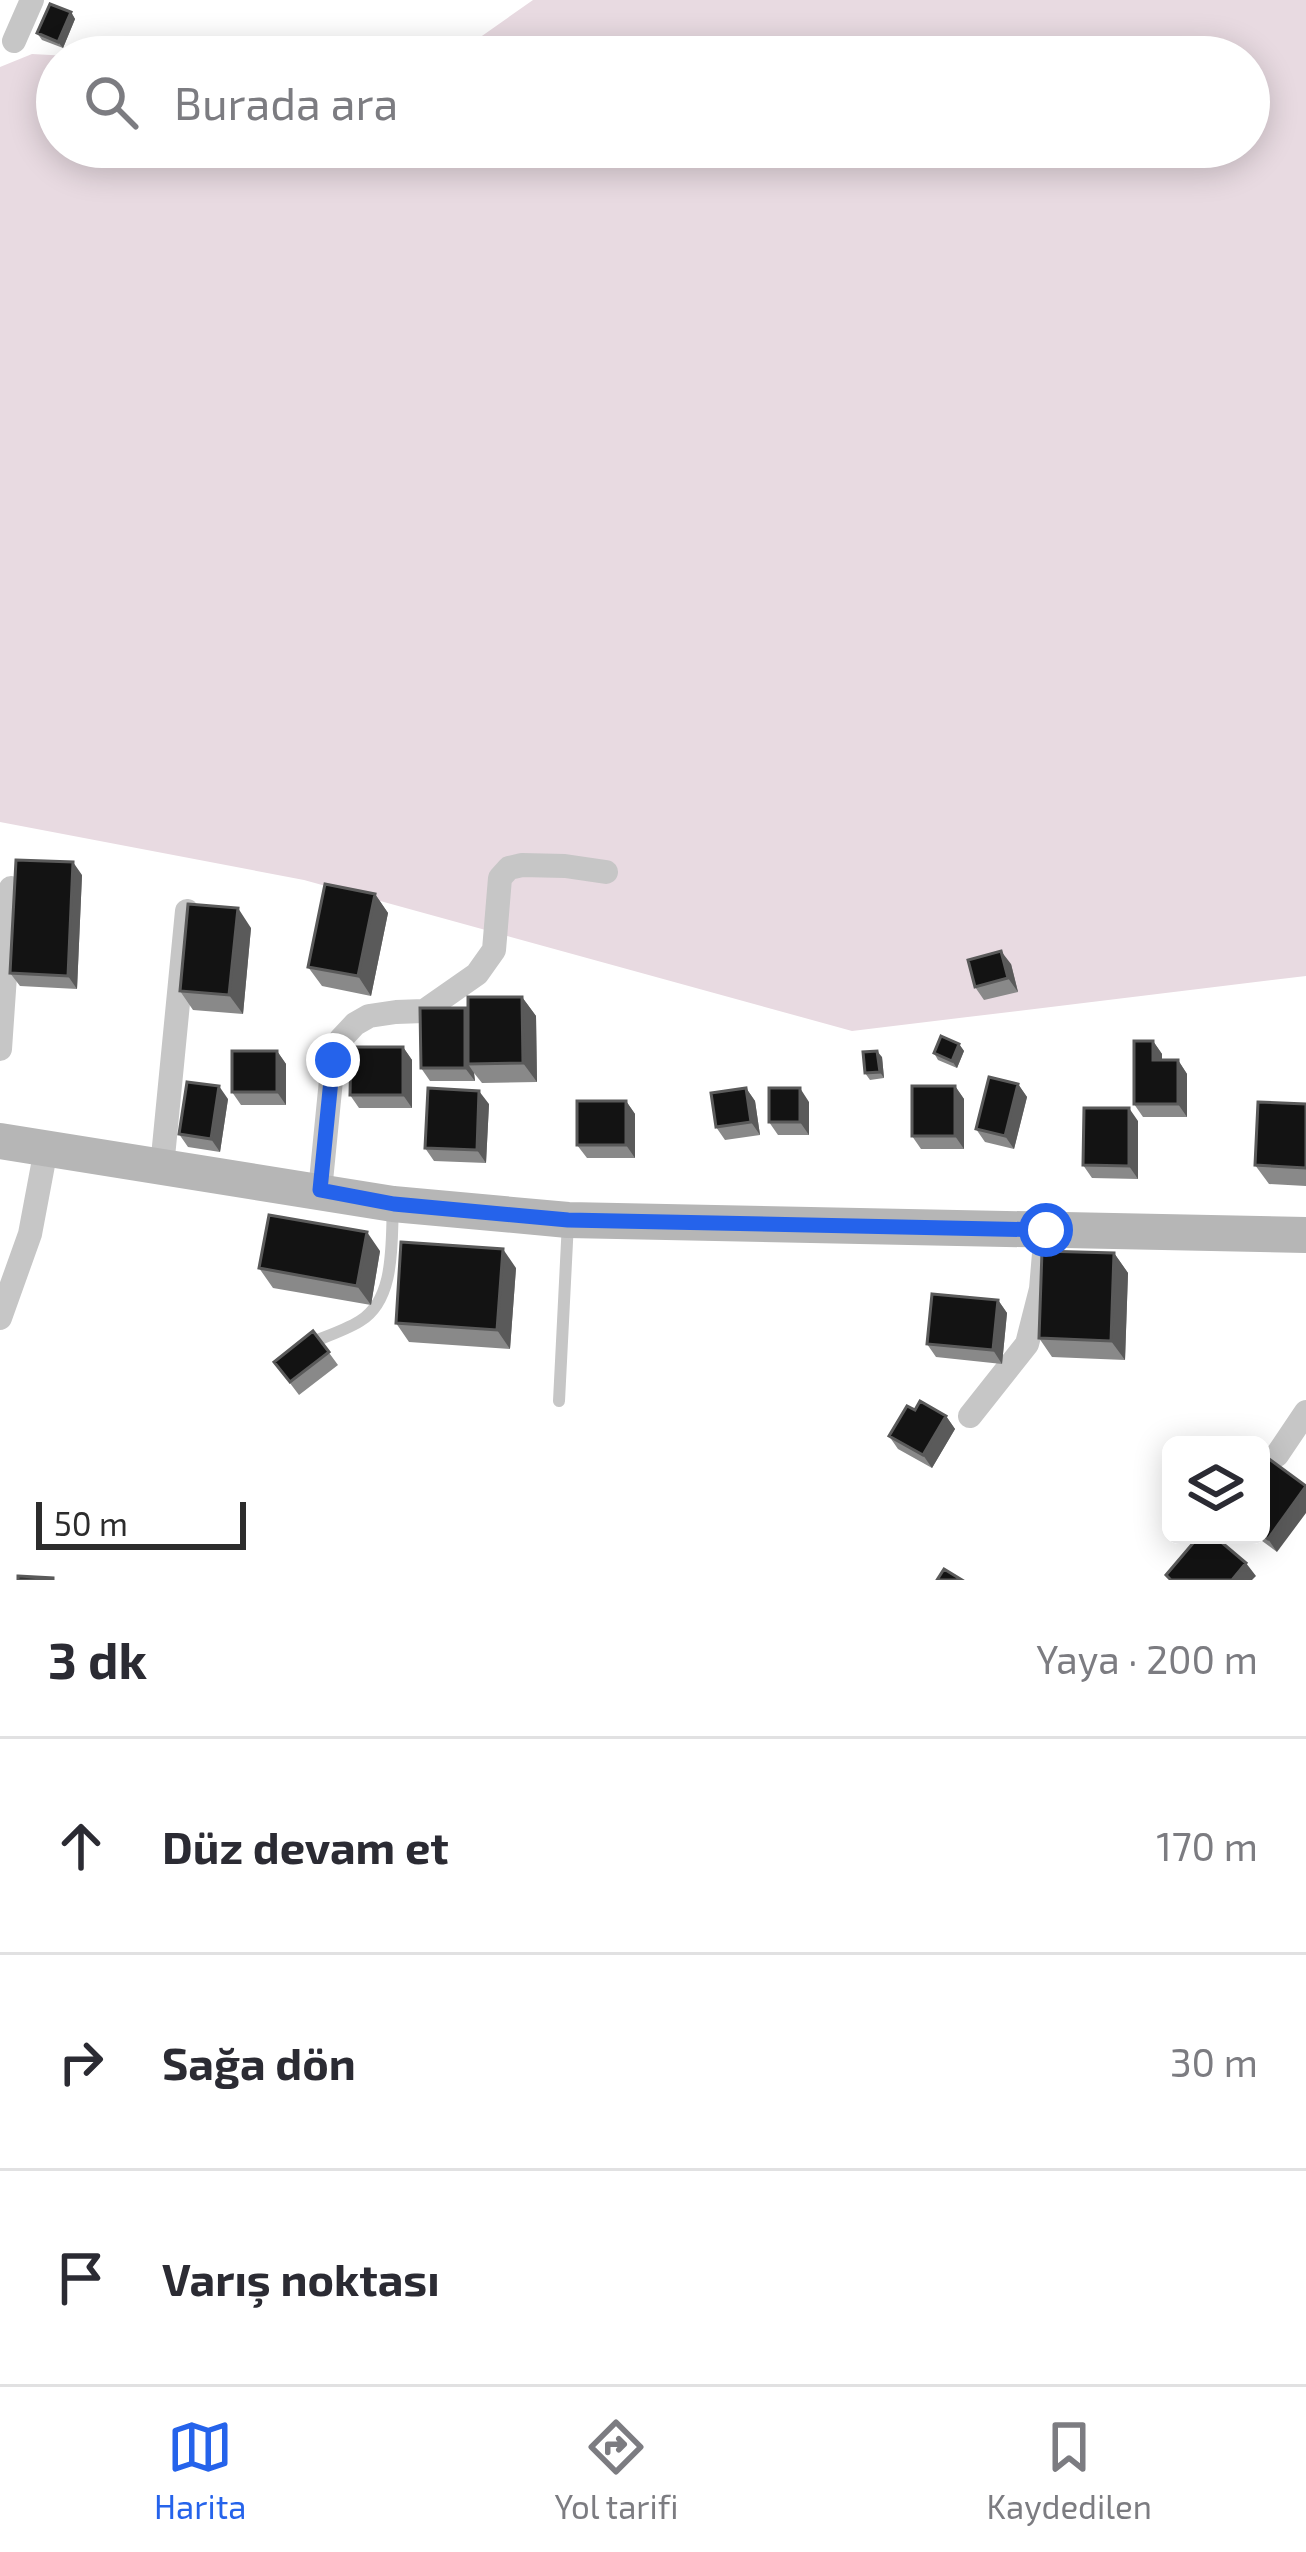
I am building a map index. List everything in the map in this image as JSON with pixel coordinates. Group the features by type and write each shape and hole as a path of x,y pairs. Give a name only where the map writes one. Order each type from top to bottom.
{"main road":[{"path":"0,1141 394,1204 568,1220 1306,1235"}],"street":[{"path":"14,41 32,0"},
{"path":"320,1190 333,1060 341,1039 370,1016 424,1011 477,974 494,950 500,878 509,868 565,866 606,872"},
{"path":"0,1048 11,889"},
{"path":"162,1167 187,911"},
{"path":"0,1318 30,1234 46,1149"},
{"path":"970,1416 1027,1344 1041,1289 1046,1230"},
{"path":"1276,1455 1306,1412"}],"lane":[{"path":"293,1350 363,1320 376,1306 384,1292 390,1259 394,1204"},
{"path":"560,1401 568,1220"}],"shaded area":[{"path":"533,0 1306,0 1306,976 852,1031 304,880 0,822 0,67 36,54 36,168 1270,168 1270,36 482,36"}],"building":[{"path":"50,4 71,12 61,36 37,33"},
{"path":"16,860 73,862 68,976 10,973"},
{"path":"325,884 375,894 358,976 308,967"},
{"path":"188,904 238,908 229,995 180,991"},
{"path":"1001,951 1008,978 975,987 968,960"},
{"path":"468,997 522,997 523,1063 468,1064"},
{"path":"420,1008 465,1008 465,1068 421,1068"},
{"path":"941,1036 959,1044 952,1061 934,1053"},
{"path":"1134,1041 1153,1041 1153,1060 1178,1060 1178,1104 1134,1104"},
{"path":"351,1047 403,1047 403,1095 350,1095"},
{"path":"232,1051 277,1051 277,1092 232,1092"},
{"path":"877,1051 880,1072 865,1073 863,1052"},
{"path":"989,1077 1018,1084 1005,1136 976,1129"},
{"path":"187,1082 219,1086 211,1139 179,1134"},
{"path":"912,1086 955,1086 955,1136 912,1136"},
{"path":"428,1088 479,1091 477,1150 425,1148"},
{"path":"746,1088 751,1122 716,1127 711,1093"},
{"path":"769,1088 800,1088 800,1122 769,1122"},
{"path":"577,1101 626,1101 626,1145 577,1145"},
{"path":"1258,1102 1306,1104 1306,1168 1255,1165"},
{"path":"1084,1108 1129,1108 1129,1166 1083,1165"},
{"path":"269,1215 367,1232 357,1286 259,1268"},
{"path":"401,1242 503,1249 497,1330 396,1323"},
{"path":"1042,1251 1114,1253 1111,1341 1039,1338"},
{"path":"932,1294 998,1300 993,1350 927,1344"},
{"path":"313,1331 329,1352 290,1382 274,1362"},
{"path":"920,1401 946,1416 923,1455 889,1436 907,1406 915,1410"},
{"path":"1270,1460 1306,1486 1270,1536"},
{"path":"1192,1544 1224,1544 1246,1563 1232,1580 1171,1580 1166,1575"},
{"path":"944,1569 962,1580 937,1580"},
{"path":"18,1576 53,1578 53,1580 18,1580"}],"route":[{"path":"333,1060 320,1190 394,1204 568,1220 1046,1230"}]}
